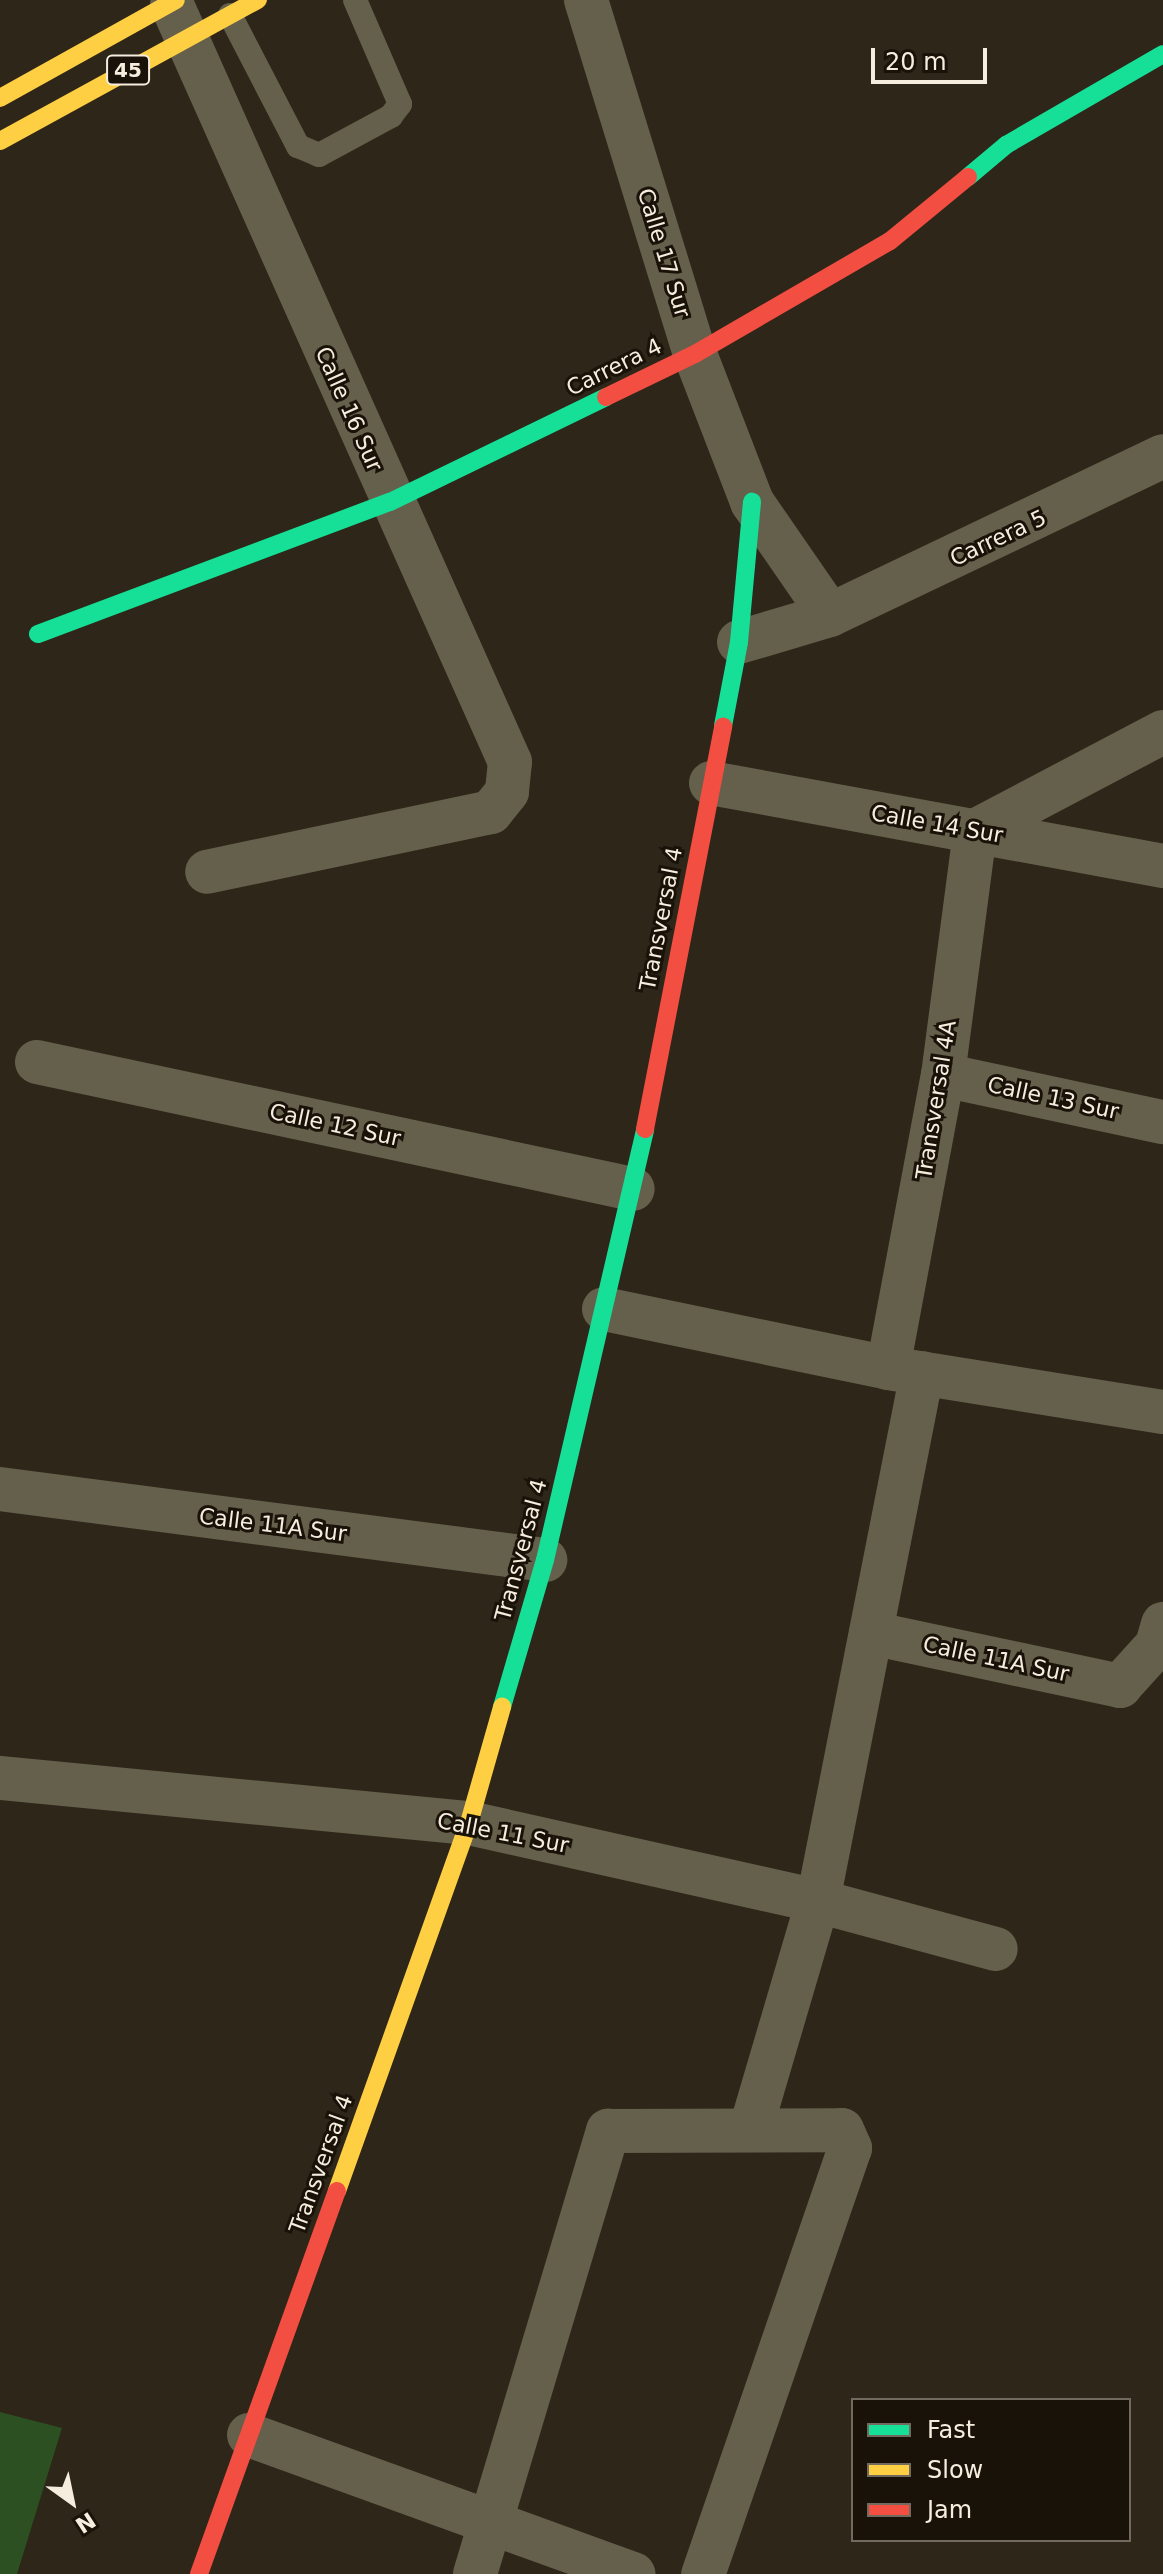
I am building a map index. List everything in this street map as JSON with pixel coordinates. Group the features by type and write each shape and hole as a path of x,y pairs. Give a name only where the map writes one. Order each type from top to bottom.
{"street":[{"name":"45","path":"0,141 177,14 230,15 258,0"},
{"name":"Calle 17 Sur","path":"586,0 695,354 752,502 830,615"},
{"path":"0,98 177,14"},
{"name":"Calle 16 Sur","path":"177,14 390,502 510,762 507,792 491,812 207,872"},
{"name":"Carrera 4","path":"38,634 390,502 695,354 890,241 1006,145 1163,54"},
{"name":"Carrera 5","path":"739,642 830,615 1163,456"},
{"name":"Transversal 4","path":"199,2574 469,1823 545,1560 633,1189 739,642 752,502"},
{"path":"975,831 1163,732"},
{"name":"Calle 14 Sur","path":"711,783 1163,866"},
{"name":"Transversal 4A","path":"751,2128 818,1901 871,1633 975,831"},
{"name":"Calle 12 Sur","path":"37,1062 633,1189"},
{"name":"Calle 13 Sur","path":"943,1075 1163,1122"},
{"path":"604,1309 905,1371 1163,1412"},
{"name":"Calle 11A Sur","path":"0,1489 545,1560"},
{"name":"Calle 11A Sur","path":"871,1633 1120,1686 1157,1645 1163,1624"},
{"name":"Calle 11 Sur","path":"0,1778 469,1823 818,1901 996,1949"},
{"path":"475,2574 608,2131 842,2130 850,2148 703,2574"},
{"path":"249,2435 493,2520 634,2574"}],"lane":[{"path":"230,15 298,146 319,155 391,116 400,104 355,0"}],"green space":[{"path":"0,2412 62,2428 17,2574 0,2574"}],"traffic: fast":[{"path":"968,177 1006,145 1163,54"},
{"path":"38,634 390,502 606,397"},
{"path":"723,726 739,642 752,502"},
{"path":"502,1707 545,1560 645,1129"}],"traffic: slow":[{"path":"0,98 176,0"},
{"path":"0,141 258,0"},
{"path":"337,2191 469,1823 502,1707"}],"traffic: jam":[{"path":"606,397 695,354 890,241 968,177"},
{"path":"645,1129 723,726"},
{"path":"199,2574 337,2191"}]}
